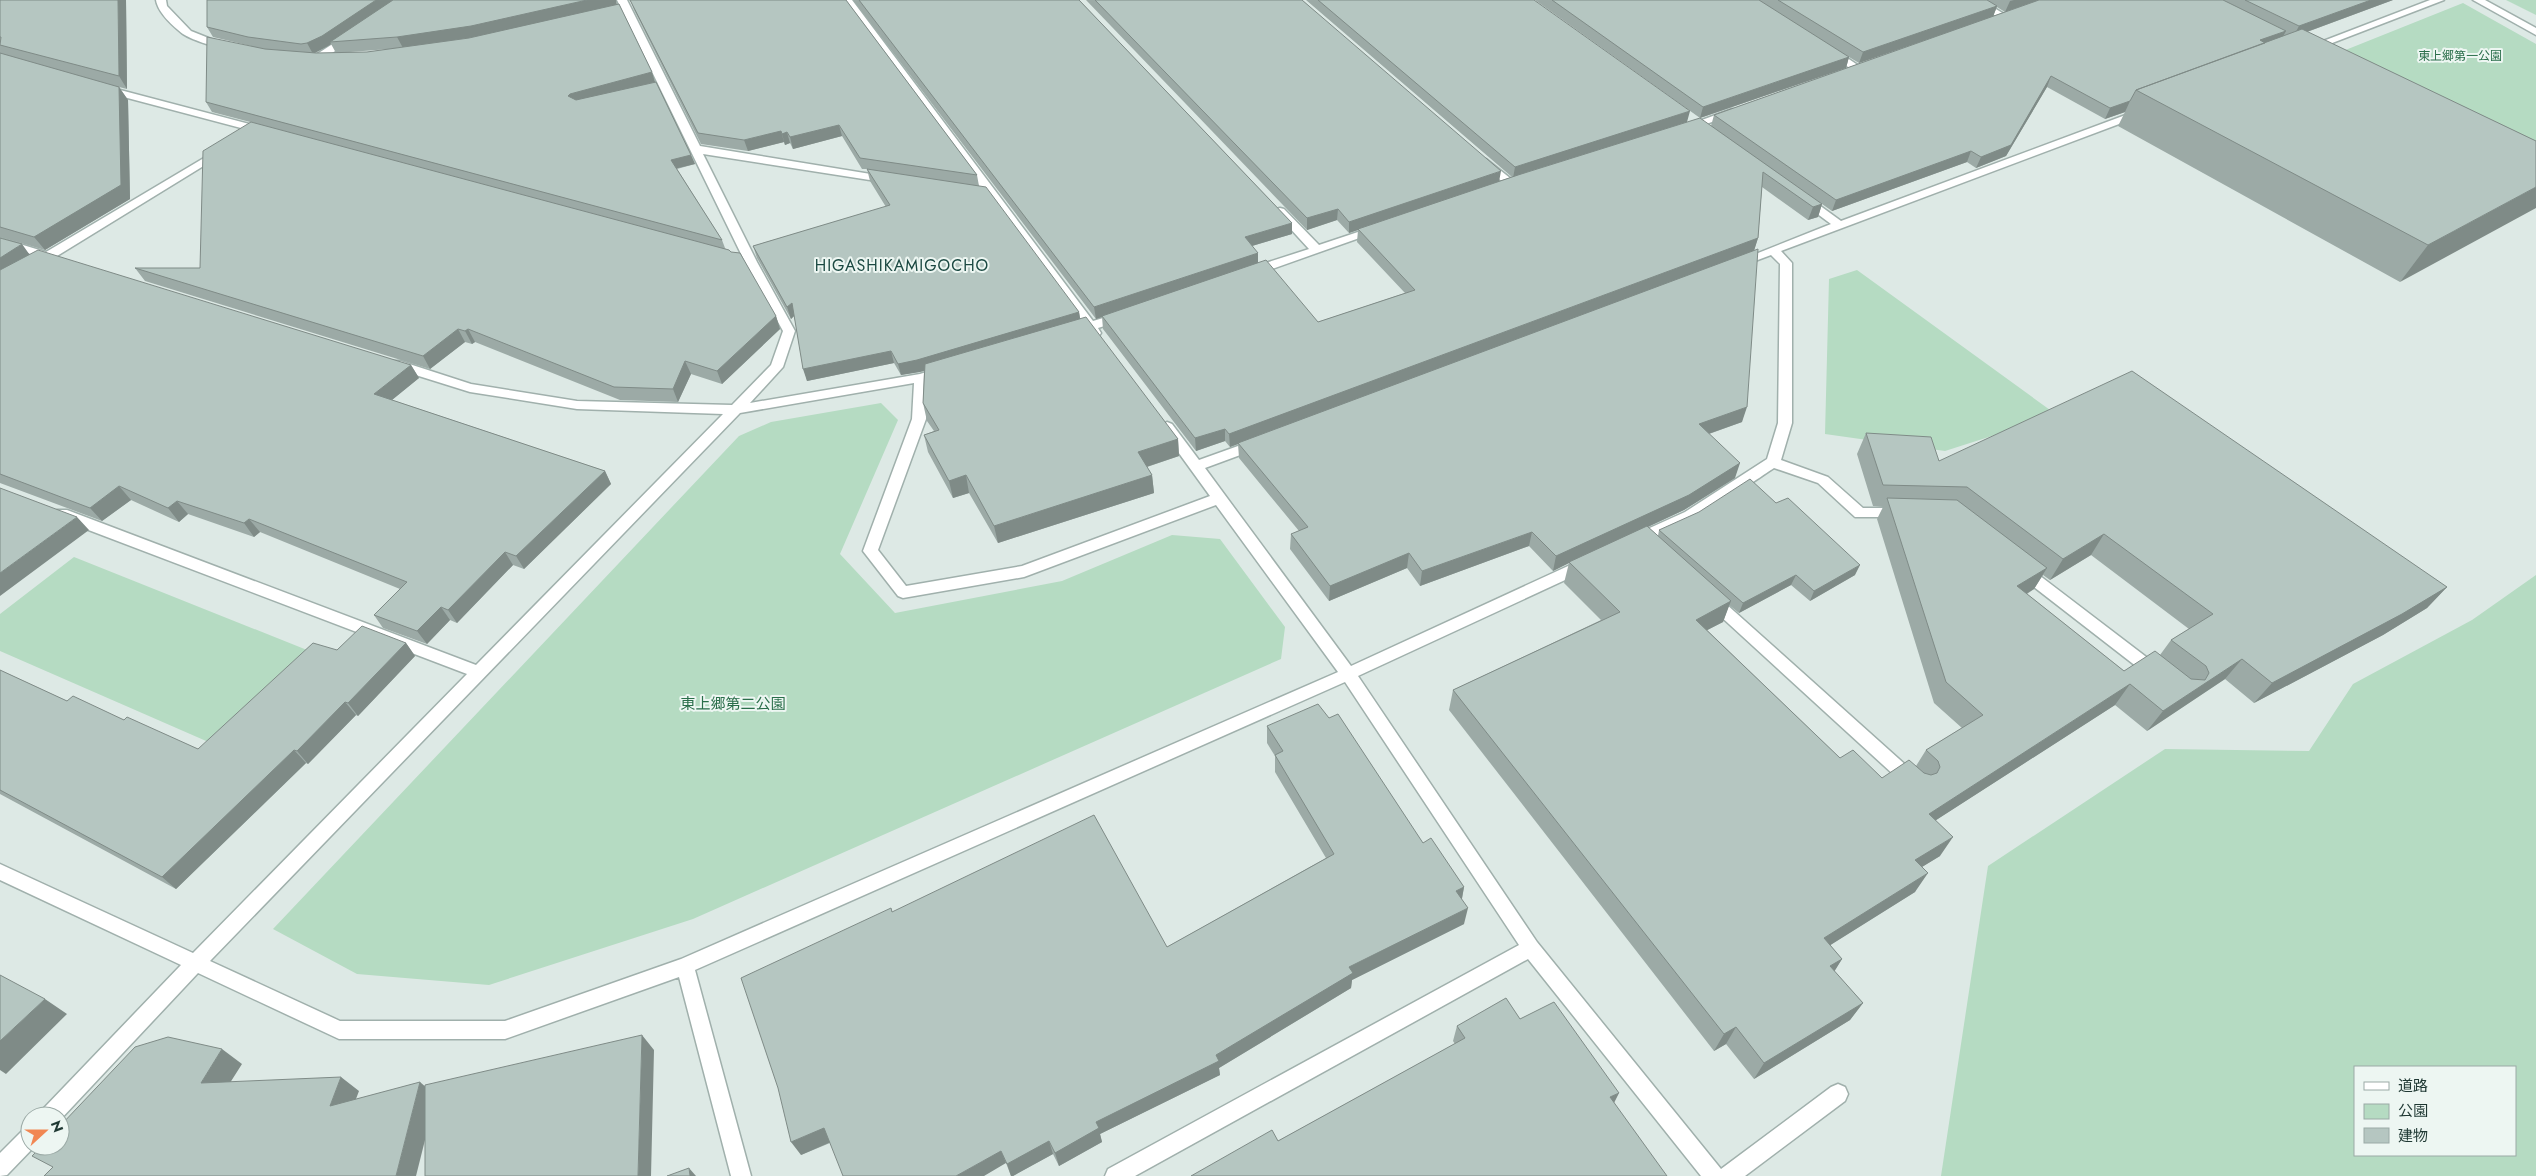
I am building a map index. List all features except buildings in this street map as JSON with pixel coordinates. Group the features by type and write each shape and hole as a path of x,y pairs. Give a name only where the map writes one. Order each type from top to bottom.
{"street":[{"path":"161,0 162,7 188,33 235,49"},
{"path":"847,0 1103,342"},
{"path":"1974,0 2008,15 1986,23"},
{"path":"2326,58 2302,49 2439,0"},
{"path":"2478,0 2536,32"},
{"path":"59,1106 196,962 777,367 789,332 751,262 695,149 659,86 624,5"},
{"path":"335,58 313,58 358,32"},
{"path":"1823,47 1862,66 1838,74"},
{"path":"95,86 276,134"},
{"path":"1670,133 1694,121 1745,107"},
{"path":"1727,267 2148,109"},
{"path":"1694,121 1714,135"},
{"path":"32,266 256,129"},
{"path":"695,149 900,182"},
{"path":"1474,152 1511,184"},
{"path":"1792,191 1840,225"},
{"path":"974,192 992,194"},
{"path":"1269,200 1316,250"},
{"path":"1241,276 1391,225"},
{"path":"0,242 66,262"},
{"path":"1625,546 1690,516 1773,462 1785,424 1786,263 1773,250"},
{"path":"732,257 751,262"},
{"path":"1062,336 1128,314"},
{"path":"385,361 470,388 577,405 733,410 921,378 959,366"},
{"path":"921,378 919,419 870,551 903,592 1024,571 1220,498"},
{"path":"1156,412 1348,674 1532,948 1714,1176"},
{"path":"1197,466 1272,438"},
{"path":"1773,462 1823,480 1860,513 1920,513"},
{"path":"52,510 479,672"},
{"path":"1643,538 1657,551"},
{"path":"0,872 339,1030 505,1030 685,966 1348,674 1598,558"},
{"path":"2012,562 2166,681"},
{"path":"1700,590 1918,786"},
{"path":"1115,1176 1532,948"},
{"path":"685,966 741,1176"},
{"path":"1728,1176 1838,1094"},
{"path":"0,1168 20,1147"}],"green space":[{"path":"2506,0 2536,0 2536,15"},
{"name":"東上郷第一公園","path":"2463,3 2536,44 2536,147 2343,51"},
{"path":"1857,270 2057,415 1945,451 1825,434 1829,279"},
{"name":"東上郷第二公園","path":"881,403 898,420 840,554 895,613 1062,581 1172,535 1220,539 1285,627 1281,659 693,919 489,985 357,974 273,929 739,436 771,422"},
{"path":"74,557 312,652 213,744 0,651 0,614"},
{"path":"2536,575 2536,1176 1941,1176 1988,866 2165,749 2309,751 2353,684 2472,620"}],"district":[{"name":"HIGASHIKAMIGOCHO","path":"902,265"}]}
